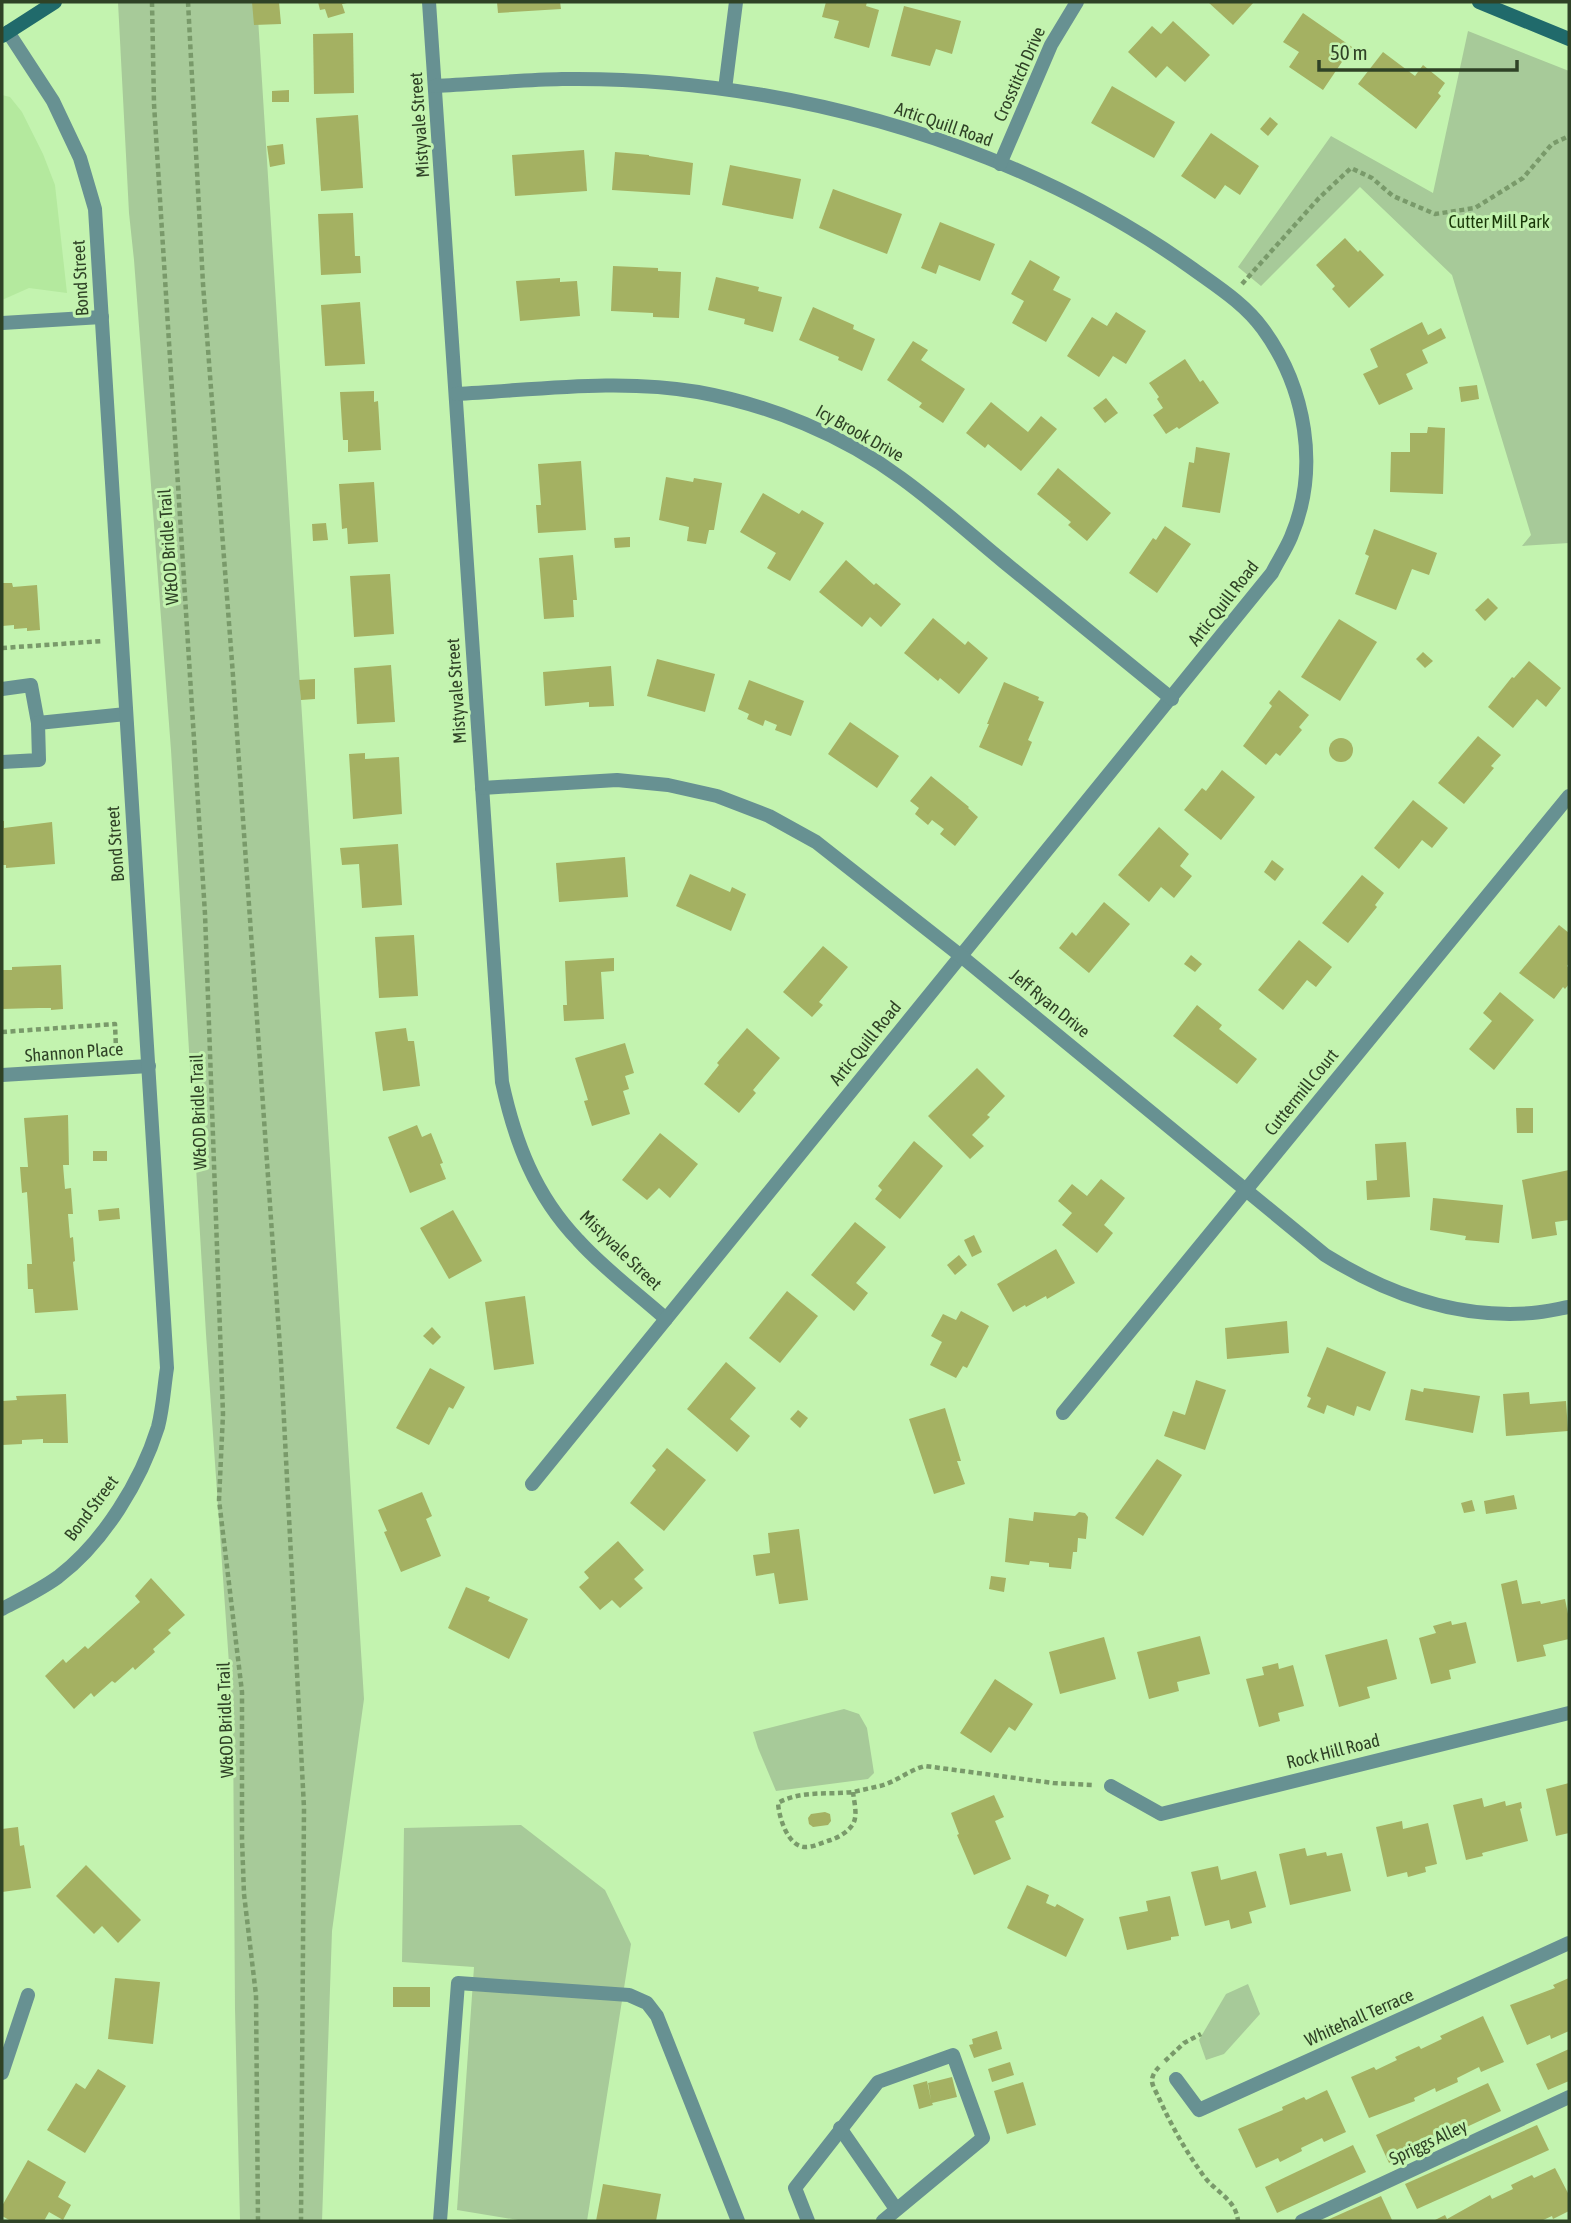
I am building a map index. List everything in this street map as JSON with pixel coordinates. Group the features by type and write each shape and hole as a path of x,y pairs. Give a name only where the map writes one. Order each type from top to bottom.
{"main road":[{"path":"5,34 55,2"},
{"path":"1479,2 1569,39"}],"street":[{"name":"Mistyvale Street","path":"429,2 502,1082 511,1124 526,1163 547,1201 575,1238 666,1319"},
{"path":"724,89 736,2"},
{"name":"Crosstitch Drive","path":"1000,164 1051,45 1077,2"},
{"name":"Bond Street","path":"2,1609 59,1576 83,1554 120,1508 144,1466 159,1424 167,1368 95,209 80,158 53,101 5,34"},
{"name":"Artic Quill Road","path":"435,86 563,79 668,83 765,95 846,112 924,135 1040,181 1108,216 1175,256 1241,304 1262,328 1282,358 1296,390 1304,427 1307,465 1302,501 1291,536 1272,573 532,1484"},
{"path":"2,323 102,317"},
{"name":"Icy Brook Drive","path":"456,394 642,386 698,392 751,404 802,423 850,446 900,477 1171,699"},
{"path":"2,689 31,685 38,723 38,760 2,762"},
{"path":"38,723 126,714"},
{"name":"Jeff Ryan Drive","path":"482,788 617,780 668,785 717,796 769,816 816,842 961,956 1325,1255 1359,1276 1438,1306 1483,1313 1531,1313 1569,1307"},
{"name":"Cuttermill Court","path":"1063,1413 1569,796"},
{"name":"Shannon Place","path":"2,1076 149,1066"},
{"name":"Rock Hill Road","path":"1111,1786 1161,1814 1569,1713"},
{"name":"Whitehall Terrace","path":"1176,2079 1199,2110 1569,1944"},
{"path":"440,2221 458,1983 629,1995 647,2003 657,2016 738,2221"},
{"path":"2,2073 28,1995"},
{"path":"808,2221 794,2188 878,2082 953,2055 983,2138 883,2221"},
{"name":"Spriggs Alley","path":"1302,2221 1569,2097"},
{"path":"841,2128 896,2209"}],"path":[{"name":"W&OD Bridle Trail","path":"152,2 154,104 205,914 223,1414 219,1500 242,1692 244,1895 256,1995 258,2221"},
{"path":"188,2 204,285 281,1362 304,1808 301,2221"},
{"path":"1231,297 1285,235 1351,168 1372,178 1393,195 1435,214 1475,208 1523,178 1552,144 1569,136"},
{"path":"2,648 122,640"},
{"path":"2,1031 115,1024 117,1068"},
{"path":"853,1792 854,1822 847,1831 835,1838 805,1847 794,1843 787,1834 778,1803 803,1795 853,1792 885,1784 913,1769 925,1766 1053,1783 1111,1786"}],"shaded area":[{"path":"2,95 10,97 22,112 55,185 67,293 29,288 2,300"}],"green space":[{"path":"118,2 257,2 364,1699 332,1931 322,2221 240,2221 233,1721 206,1334 171,750 129,213"},
{"name":"Cutter Mill Park","path":"1468,31 1569,71 1569,543 1522,546 1531,535 1452,275 1360,187 1261,286 1238,267 1331,136 1433,193"},
{"path":"844,1709 859,1714 867,1728 874,1773 868,1779 776,1791 753,1732"},
{"path":"521,1825 605,1890 631,1944 587,2221 524,2221 457,2210 474,1967 402,1962 404,1828"},
{"path":"1248,1984 1260,2014 1224,2054 1206,2060 1199,2040 1226,1994"}],"building":[{"path":"252,2 279,2 281,24 254,25"},
{"path":"318,2 347,2 342,4 345,13 328,18 325,9 320,10"},
{"path":"497,2 560,2 561,9 498,13"},
{"path":"826,2 867,2 866,6 879,10 869,48 834,38 839,21 822,17"},
{"path":"1208,2 1254,2 1233,25"},
{"path":"904,6 961,21 952,54 936,49 930,66 891,56"},
{"path":"1303,13 1352,47 1323,90 1289,67 1299,52 1283,42"},
{"path":"1173,21 1210,55 1185,82 1167,66 1156,78 1128,52 1152,26 1161,34"},
{"path":"353,33 354,93 314,94 313,34"},
{"path":"1383,52 1415,76 1423,65 1445,83 1438,93 1441,96 1416,129 1358,84"},
{"path":"1112,86 1175,122 1154,158 1091,123"},
{"path":"289,90 289,102 272,102 272,91"},
{"path":"358,115 363,188 321,191 316,118"},
{"path":"1270,117 1278,124 1268,136 1260,129"},
{"path":"1211,133 1259,166 1240,195 1225,185 1215,199 1181,176"},
{"path":"283,144 285,164 270,167 267,146"},
{"path":"584,150 587,191 515,196 512,155"},
{"path":"615,152 693,163 690,195 612,190"},
{"path":"730,165 801,179 793,219 722,205"},
{"path":"833,189 902,214 887,254 819,228"},
{"path":"353,213 355,256 360,256 361,273 321,275 318,214"},
{"path":"940,222 995,244 980,281 939,265 936,274 921,268"},
{"path":"1345,238 1384,275 1349,308 1332,289 1335,286 1316,265"},
{"path":"1030,260 1060,277 1053,290 1071,299 1046,342 1012,323 1024,301 1011,294"},
{"path":"613,266 681,272 679,318 653,317 653,313 611,311"},
{"path":"716,277 759,287 758,291 782,297 773,332 744,324 745,319 708,310"},
{"path":"560,278 560,282 577,281 580,316 520,321 516,281"},
{"path":"360,302 365,364 325,366 321,305"},
{"path":"813,307 854,325 853,329 875,339 862,371 838,360 839,357 799,340"},
{"path":"1116,312 1146,331 1126,364 1113,356 1099,377 1067,356 1092,317 1107,326"},
{"path":"1422,322 1428,335 1441,328 1446,338 1422,350 1428,363 1406,374 1413,389 1379,405 1363,374 1378,367 1370,349"},
{"path":"913,341 928,350 921,360 965,389 943,423 919,407 922,403 887,380"},
{"path":"1185,359 1200,382 1203,380 1219,403 1179,429 1177,427 1166,434 1153,415 1163,408 1149,383"},
{"path":"1477,385 1479,399 1461,402 1459,387"},
{"path":"374,391 374,402 378,401 381,450 348,452 348,440 343,440 340,392"},
{"path":"1106,398 1118,413 1105,423 1093,408"},
{"path":"991,402 1028,432 1041,416 1057,429 1021,471 988,444 985,448 966,433"},
{"path":"1428,427 1445,428 1443,494 1390,492 1391,452 1410,452 1410,433 1427,433"},
{"path":"1196,447 1230,453 1220,513 1182,507 1189,462 1194,463"},
{"path":"581,461 586,530 538,533 536,505 541,505 538,464"},
{"path":"1058,468 1111,513 1087,541 1068,525 1071,522 1037,494"},
{"path":"666,477 722,483 714,530 709,530 706,544 687,541 689,527 659,520"},
{"path":"374,482 378,542 348,544 347,528 342,529 339,484"},
{"path":"763,493 799,514 802,510 824,523 790,581 767,568 776,553 740,532"},
{"path":"326,523 328,540 313,541 312,524"},
{"path":"1165,526 1191,544 1157,593 1129,573 1153,538 1156,540"},
{"path":"1374,529 1437,553 1429,575 1412,569 1396,610 1355,594 1369,556 1365,554"},
{"path":"630,537 630,547 615,548 614,538"},
{"path":"573,555 577,600 573,600 574,617 544,619 539,558"},
{"path":"846,560 901,604 881,627 870,617 862,627 819,592"},
{"path":"390,574 394,634 354,637 350,576"},
{"path":"2,583 12,583 13,587 37,585 40,630 27,631 27,628 14,629 14,625 2,626"},
{"path":"1488,598 1498,608 1485,621 1475,610"},
{"path":"933,618 965,645 968,641 988,658 959,694 940,678 938,681 904,653"},
{"path":"1339,619 1377,642 1340,701 1301,677"},
{"path":"1423,652 1433,661 1425,668 1416,659"},
{"path":"657,659 715,674 705,712 647,696"},
{"path":"1529,661 1561,688 1546,707 1537,699 1513,728 1488,707"},
{"path":"391,665 395,722 357,724 354,668"},
{"path":"611,666 614,706 589,707 589,702 545,706 543,672"},
{"path":"315,679 315,699 301,700 299,680"},
{"path":"749,680 804,701 791,736 775,730 777,725 765,720 763,726 747,719 749,714 738,709"},
{"path":"1004,682 1039,697 1038,700 1044,702 1028,740 1032,742 1022,766 979,747"},
{"path":"1279,690 1309,715 1299,727 1302,730 1280,756 1276,753 1266,765 1243,746 1272,706 1269,703"},
{"path":"850,722 899,756 877,788 828,754"},
{"path":"1478,736 1501,755 1491,766 1494,768 1464,804 1438,783"},
{"path":"1341,738 1349,742 1353,750 1349,758 1341,762 1333,758 1329,750 1333,742"},
{"path":"365,753 365,759 399,757 402,814 353,819 349,754"},
{"path":"1222,770 1255,797 1221,840 1184,810 1202,788 1206,791"},
{"path":"931,776 978,817 955,846 940,834 944,829 932,820 928,825 915,814 919,808 910,801"},
{"path":"1413,800 1448,828 1432,848 1422,840 1399,869 1374,848"},
{"path":"2,821 4,828 52,822 55,864 6,868 6,865 2,865"},
{"path":"1159,827 1189,854 1180,866 1192,876 1174,898 1161,887 1149,902 1118,875"},
{"path":"398,844 402,905 362,908 359,864 342,865 340,848"},
{"path":"625,857 628,897 559,902 556,863"},
{"path":"1272,860 1284,869 1275,881 1264,872"},
{"path":"690,874 730,892 732,887 746,894 731,931 676,906"},
{"path":"1362,875 1384,893 1375,905 1377,907 1348,943 1322,923"},
{"path":"1104,902 1130,924 1089,973 1059,948 1072,932 1076,936"},
{"path":"1559,925 1569,933 1569,984 1565,989 1563,987 1554,999 1519,973"},
{"path":"414,935 418,996 379,998 375,937"},
{"path":"1299,940 1332,967 1316,987 1307,980 1283,1010 1258,990"},
{"path":"823,946 848,967 819,1002 823,1005 812,1017 783,992"},
{"path":"1191,955 1202,964 1195,972 1184,964"},
{"path":"614,958 614,971 601,972 604,1019 564,1021 563,1005 567,1005 565,961"},
{"path":"61,965 63,1009 2,1009 2,970 12,970 12,967"},
{"path":"1500,992 1534,1020 1494,1070 1469,1049 1492,1021 1483,1013"},
{"path":"1197,1005 1222,1025 1219,1029 1257,1059 1237,1084 1173,1036"},
{"path":"406,1028 408,1041 414,1041 420,1086 383,1091 375,1032"},
{"path":"747,1028 780,1058 753,1090 756,1093 739,1113 704,1084 719,1065 717,1063"},
{"path":"625,1043 634,1073 625,1076 629,1089 623,1091 630,1114 592,1126 584,1101 588,1100 575,1058"},
{"path":"977,1068 1005,1096 987,1115 990,1117 972,1135 984,1146 970,1159 928,1116"},
{"path":"1516,1108 1533,1108 1533,1133 1517,1133"},
{"path":"68,1115 69,1165 63,1165 65,1189 71,1188 73,1214 68,1214 70,1238 73,1237 78,1310 35,1313 33,1289 28,1289 27,1264 32,1264 27,1192 22,1193 20,1167 28,1167 24,1118"},
{"path":"417,1125 422,1137 431,1133 443,1163 440,1164 446,1179 410,1193 388,1137"},
{"path":"660,1133 698,1164 670,1198 659,1188 647,1200 622,1180"},
{"path":"914,1141 943,1166 900,1219 875,1199 882,1190 878,1186"},
{"path":"1406,1142 1410,1197 1367,1200 1366,1181 1377,1180 1375,1144"},
{"path":"93,1151 107,1151 107,1161 93,1161"},
{"path":"1569,1170 1569,1220 1555,1222 1557,1235 1532,1239 1522,1180"},
{"path":"1101,1179 1125,1198 1104,1225 1113,1233 1097,1253 1062,1225 1072,1213 1058,1201 1072,1184 1087,1196"},
{"path":"1433,1198 1503,1205 1499,1243 1465,1240 1466,1236 1430,1230"},
{"path":"119,1208 120,1219 99,1221 98,1210"},
{"path":"453,1210 482,1261 449,1279 420,1228"},
{"path":"855,1222 886,1247 856,1283 868,1293 854,1311 811,1275"},
{"path":"974,1235 982,1252 972,1257 964,1240"},
{"path":"1056,1249 1075,1283 1047,1299 1046,1296 1013,1312 997,1284"},
{"path":"959,1255 967,1265 955,1275 947,1265"},
{"path":"787,1291 818,1316 780,1363 749,1338"},
{"path":"525,1296 534,1364 494,1370 485,1302"},
{"path":"961,1311 989,1326 967,1368 963,1366 956,1378 930,1365 942,1342 931,1336 943,1314 956,1320"},
{"path":"1287,1321 1289,1353 1227,1359 1225,1328"},
{"path":"432,1327 441,1337 433,1345 423,1336"},
{"path":"1327,1347 1386,1372 1370,1411 1357,1406 1354,1416 1327,1405 1324,1414 1307,1407 1311,1398 1307,1396"},
{"path":"726,1362 756,1388 730,1419 750,1436 737,1452 687,1409"},
{"path":"430,1368 465,1387 453,1409 449,1407 429,1445 396,1428"},
{"path":"1196,1380 1226,1390 1205,1450 1164,1436 1173,1411 1185,1415"},
{"path":"1424,1388 1480,1396 1473,1433 1405,1420 1411,1389 1423,1392"},
{"path":"1529,1392 1530,1404 1566,1401 1568,1431 1506,1436 1503,1394"},
{"path":"66,1394 68,1443 43,1443 43,1439 2,1445 2,1401 17,1400 16,1396"},
{"path":"945,1408 965,1484 934,1494 909,1419"},
{"path":"798,1410 808,1418 800,1428 790,1419"},
{"path":"667,1448 706,1480 664,1531 630,1503 656,1470 652,1466"},
{"path":"1157,1459 1182,1475 1143,1536 1115,1518"},
{"path":"422,1492 432,1516 426,1519 441,1556 401,1572 378,1510"},
{"path":"1514,1495 1517,1509 1486,1514 1484,1501"},
{"path":"1472,1500 1475,1511 1464,1513 1461,1503"},
{"path":"1034,1512 1075,1516 1079,1512 1088,1517 1086,1539 1078,1538 1077,1552 1073,1552 1071,1569 1049,1567 1049,1563 1030,1561 1029,1565 1005,1562 1009,1518 1033,1521"},
{"path":"799,1529 808,1600 779,1604 774,1573 756,1576 753,1555 770,1553 768,1533"},
{"path":"618,1541 644,1570 634,1579 643,1588 620,1608 612,1600 600,1610 579,1587 589,1578 584,1572"},
{"path":"991,1576 1006,1578 1004,1592 989,1589"},
{"path":"151,1578 185,1615 168,1630 171,1633 153,1649 155,1652 135,1670 133,1667 94,1697 91,1693 74,1709 45,1676 63,1659 66,1663 85,1646 88,1649 140,1602 135,1596"},
{"path":"1517,1580 1522,1604 1540,1601 1541,1604 1565,1599 1569,1639 1543,1645 1546,1656 1517,1662 1501,1584"},
{"path":"466,1587 490,1597 488,1601 528,1619 509,1659 448,1628"},
{"path":"1451,1621 1452,1625 1466,1622 1476,1663 1449,1670 1451,1679 1431,1684 1419,1638 1436,1633 1433,1626"},
{"path":"1200,1636 1210,1674 1177,1682 1179,1691 1149,1699 1137,1652"},
{"path":"1104,1637 1116,1679 1060,1694 1049,1652"},
{"path":"1387,1639 1397,1679 1367,1687 1370,1698 1339,1707 1325,1655"},
{"path":"1278,1663 1279,1669 1293,1665 1304,1706 1278,1713 1280,1721 1259,1727 1246,1679 1264,1675 1262,1667"},
{"path":"995,1679 1033,1704 1015,1731 1009,1727 991,1753 960,1733"},
{"path":"1569,1783 1569,1833 1556,1836 1546,1789"},
{"path":"994,1795 1004,1817 995,1821 1011,1859 974,1875 951,1813"},
{"path":"1482,1798 1484,1807 1505,1801 1506,1806 1521,1802 1520,1809 1528,1841 1466,1860 1453,1805"},
{"path":"811,1814 830,1814 831,1821 828,1825 813,1827 809,1824 808,1818"},
{"path":"1402,1821 1403,1829 1428,1823 1437,1864 1425,1867 1426,1872 1408,1877 1407,1872 1387,1877 1376,1827"},
{"path":"18,1827 20,1846 24,1845 31,1888 2,1892 2,1829"},
{"path":"1305,1848 1307,1856 1326,1852 1327,1856 1342,1853 1351,1891 1290,1905 1279,1854"},
{"path":"86,1865 141,1920 118,1943 102,1926 94,1934 56,1896"},
{"path":"1218,1866 1221,1880 1256,1871 1266,1907 1249,1912 1252,1923 1231,1929 1229,1920 1205,1926 1191,1872"},
{"path":"1027,1885 1049,1895 1046,1903 1055,1907 1057,1904 1084,1919 1066,1957 1007,1928"},
{"path":"1170,1896 1179,1936 1127,1950 1119,1917 1148,1911 1146,1901"},
{"path":"115,1978 160,1982 153,2044 108,2039"},
{"path":"1569,1978 1569,2031 1551,2039 1550,2035 1527,2045 1510,2005 1555,1988 1553,1985"},
{"path":"393,1987 430,1987 430,2007 393,2007"},
{"path":"1483,2016 1504,2062 1481,2072 1479,2067 1457,2078 1458,2082 1436,2092 1435,2088 1414,2098 1415,2101 1369,2118 1351,2077 1374,2067 1376,2070 1397,2060 1395,2057 1419,2046 1421,2049 1442,2039 1440,2036"},
{"path":"997,2031 1002,2049 974,2058 969,2045 973,2044 972,2039"},
{"path":"1569,2049 1569,2081 1548,2090 1536,2064"},
{"path":"1010,2062 1014,2075 992,2082 988,2069"},
{"path":"98,2069 126,2086 85,2153 47,2130 76,2083 85,2089"},
{"path":"952,2077 957,2097 919,2109 913,2085 927,2081 931,2100 928,2083"},
{"path":"1023,2082 1036,2125 1007,2134 994,2091"},
{"path":"1488,2083 1501,2111 1389,2163 1376,2135"},
{"path":"1327,2090 1346,2132 1324,2142 1322,2138 1280,2162 1278,2158 1256,2168 1238,2129 1283,2110 1282,2107 1304,2097 1306,2100"},
{"path":"1537,2125 1549,2150 1417,2209 1405,2184"},
{"path":"1353,2145 1366,2172 1277,2213 1265,2187"},
{"path":"28,2160 66,2182 58,2197 71,2205 63,2220 49,2212 44,2221 11,2221 2,2216 2,2206"},
{"path":"1555,2168 1569,2195 1569,2211 1553,2219 1552,2216 1541,2221 1433,2221 1445,2215 1447,2219 1490,2195 1492,2199 1513,2189 1511,2185 1532,2175 1534,2178"},
{"path":"603,2184 661,2194 656,2221 596,2221"},
{"path":"1381,2196 1392,2220 1325,2221"}]}
